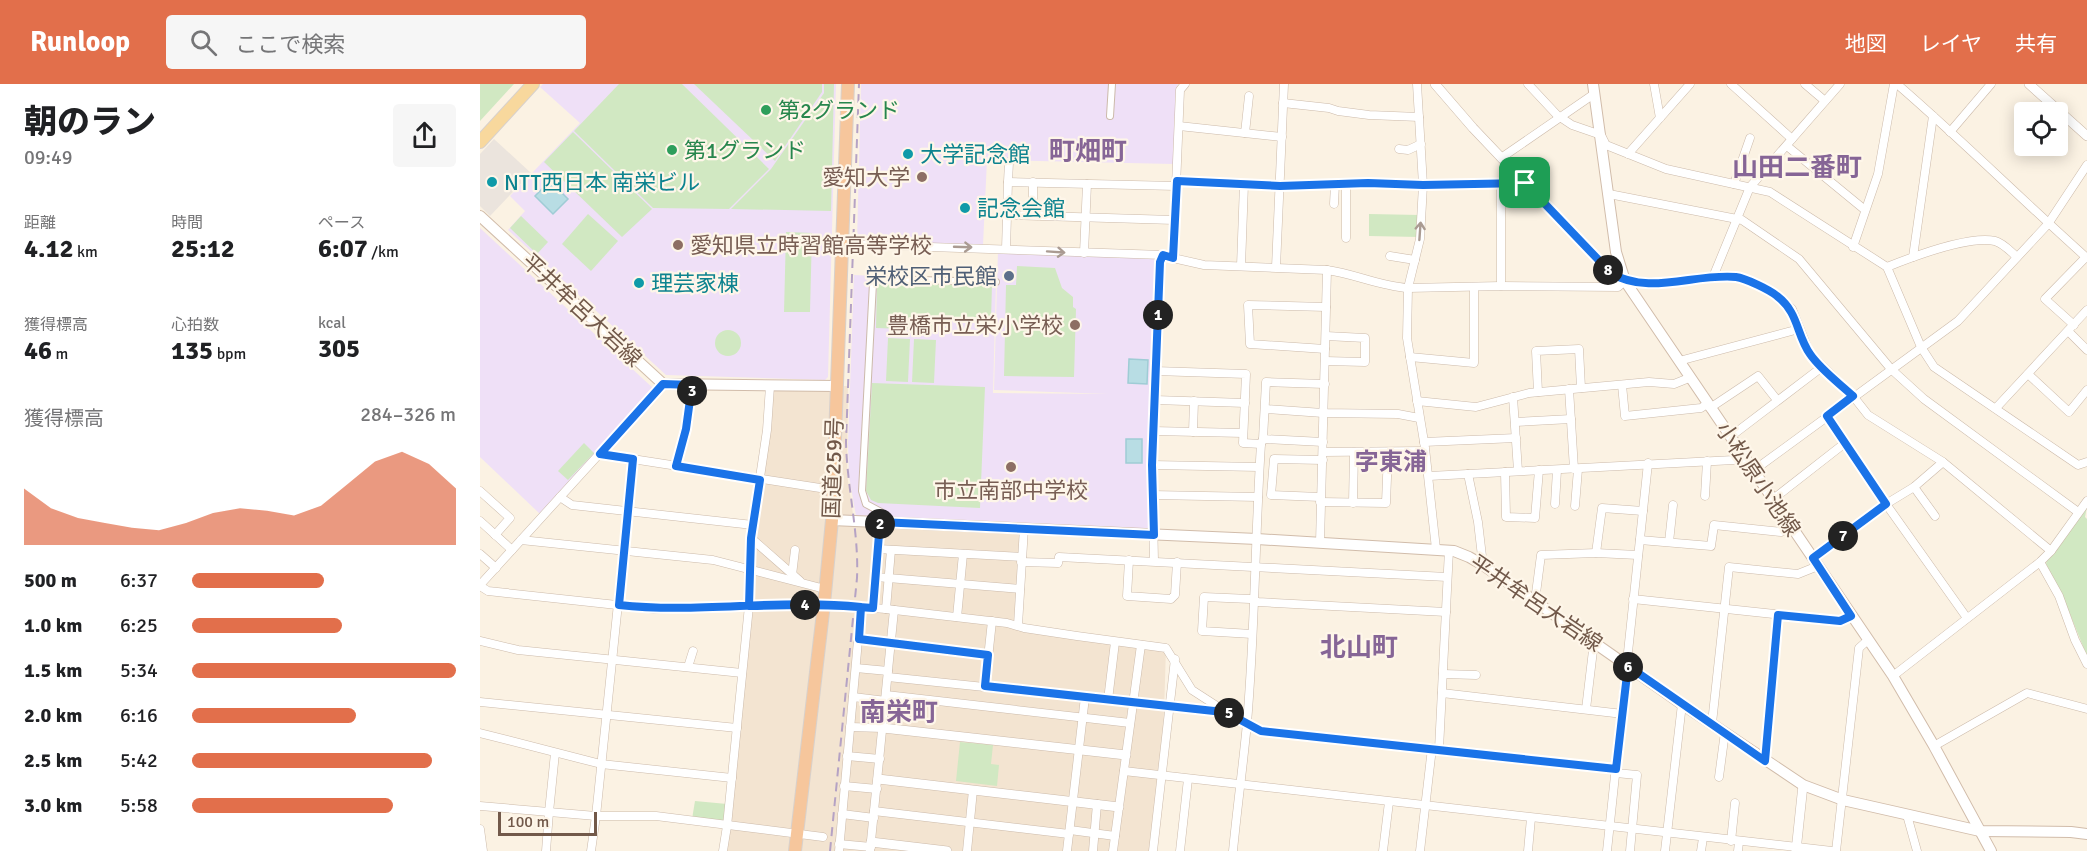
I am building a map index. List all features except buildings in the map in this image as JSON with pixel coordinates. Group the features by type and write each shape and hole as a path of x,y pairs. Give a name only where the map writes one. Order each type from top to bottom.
{"highway":[{"name":"国道259号","path":"795,851 824,604 831,520 848,84"}],"main road":[{"path":"480,142 533,84"},
{"name":"小松原小池線","path":"1593,89 1616,252 1624,281 1893,676 1991,851"},
{"name":"平井牟呂大岩線","path":"480,216 663,384 836,386"},
{"name":"平井牟呂大岩線","path":"831,520 1449,550 1461,553 1483,565 1682,704 1803,785 1843,800 1980,831 2087,834"}],"street":[{"path":"1110,116 1112,84"},
{"path":"1173,258 1180,90 1185,84"},
{"path":"1276,267 1284,84"},
{"path":"1417,84 1423,185 1420,239 1408,288 1407,338 1429,476 1436,549"},
{"path":"1435,84 1501,158 1611,273 1624,281 1668,284 1713,277 1739,277 1776,294 1791,309 1810,354 1853,396 1868,415 1943,462 2051,551"},
{"path":"1528,84 1560,117 1572,125 1600,135 1606,145 1666,169 1770,192 1887,267 1921,347 1934,367 2078,465 2087,462"},
{"path":"1654,84 1660,118"},
{"path":"1628,154 1690,84"},
{"path":"1731,84 1790,143 1865,210"},
{"path":"1805,84 1825,101"},
{"path":"1713,277 1750,187 1840,84"},
{"path":"1853,246 1878,174 1895,84 2086,257 2045,299 2087,350"},
{"path":"2029,84 2087,136"},
{"path":"1950,132 1987,86"},
{"path":"1501,158 1560,117 1593,89"},
{"path":"1245,133 1249,96"},
{"path":"1283,103 1369,115 1419,117"},
{"path":"1913,256 1933,116"},
{"path":"1179,126 1282,136"},
{"path":"1734,184 1750,138"},
{"path":"1399,149 1408,150 1421,144"},
{"path":"1006,249 1009,162"},
{"path":"1753,471 1958,321 2048,224 2087,165"},
{"path":"1008,182 1280,186 1525,183"},
{"path":"1033,182 1033,215"},
{"path":"1084,254 1087,184"},
{"path":"1240,266 1244,184"},
{"path":"1334,204 1335,184"},
{"path":"1346,184 1346,238"},
{"path":"1501,184 1501,286"},
{"path":"1609,194 1742,220 1799,259 1891,369 1924,399 2078,512"},
{"path":"1007,215 1174,220"},
{"path":"1887,267 1913,256 1971,241 1985,240 2003,245 2017,257"},
{"path":"842,244 1163,255 1204,265 1327,270 1347,273 1393,287 1408,288 1618,287 1624,281"},
{"path":"1154,561 1153,431 1160,262 1163,255"},
{"path":"1390,256 1415,260"},
{"path":"1320,543 1327,270"},
{"path":"873,608 880,512 866,504 862,491 873,283 879,279 996,282"},
{"path":"1410,357 1474,363 1474,287"},
{"path":"1325,349 1250,344 1248,305 1326,307"},
{"path":"1996,408 2087,310"},
{"path":"1679,360 1799,329"},
{"path":"1325,361 1365,362 1365,338 1326,336"},
{"path":"1538,392 1536,351 1579,349 1581,388"},
{"path":"1730,437 1822,367"},
{"path":"1155,371 1246,374 1243,443 1323,442"},
{"path":"2028,374 2069,412 2087,390"},
{"path":"1622,385 1625,416 1709,406 1758,376 1777,400"},
{"path":"1417,401 1476,407 1538,392 1648,382 1674,384 1689,378"},
{"path":"1233,851 1247,723 1266,382 1325,384"},
{"path":"663,384 480,586 488,591 654,609 824,604 890,609 992,621 1024,628 1166,648 1175,659 1192,690 1222,710 1261,731 1436,749 1637,775 1630,851"},
{"path":"676,466 686,429 692,385"},
{"path":"723,851 749,606 751,538 770,386"},
{"path":"1569,389 1576,469 1575,506"},
{"path":"1514,397 1518,471"},
{"path":"1155,400 1245,402"},
{"path":"1193,432 1194,401"},
{"path":"1265,409 1323,413 1398,414 1419,418"},
{"path":"1827,416 1966,618"},
{"path":"1515,422 1571,419"},
{"path":"1153,431 1243,433"},
{"path":"1388,452 1386,503 1353,503 1271,495 1274,459 1354,452 1388,452 1516,438"},
{"path":"1772,500 1845,443"},
{"path":"1353,503 1354,452"},
{"path":"600,454 833,490"},
{"path":"1429,476 1707,461 1734,459 1741,455"},
{"path":"591,851 633,459"},
{"path":"1705,496 1707,461"},
{"path":"1712,723 1729,567 1798,574 1886,504 1914,487 1943,462"},
{"path":"1607,851 1648,463"},
{"path":"1152,465 1260,467"},
{"path":"1504,472 1506,517 1535,518 1539,470"},
{"path":"1555,504 1557,470"},
{"path":"1468,474 1478,522 1483,565"},
{"path":"1914,487 1935,516"},
{"path":"480,491 510,518 495,535"},
{"path":"1152,495 1258,497"},
{"path":"560,497 572,505 753,525"},
{"path":"1893,676 2040,562 2051,551 2087,501"},
{"path":"1669,542 1673,504"},
{"path":"1596,553 1602,508 1643,511"},
{"path":"480,521 512,550"},
{"path":"1640,540 1711,546 1714,525 1781,532 1790,527"},
{"path":"1018,625 1024,528"},
{"path":"751,538 801,583"},
{"path":"521,540 713,560 825,589"},
{"path":"878,549 1058,563 1059,557 1447,576"},
{"path":"792,575 795,550"},
{"path":"871,847 891,642 889,578 891,550"},
{"path":"1420,851 1442,693 1449,550"},
{"path":"1534,601 1541,555 1596,553 1638,555"},
{"path":"480,554 496,568"},
{"path":"957,617 963,554"},
{"path":"1129,560 1127,596 1171,599 1175,595 1177,562"},
{"path":"2040,562 2059,596 2075,640 2087,664"},
{"path":"876,577 1020,589"},
{"path":"1252,634 1202,631 1204,597 1446,612"},
{"path":"1634,599 1840,621 1851,616"},
{"path":"861,607 839,848 871,847 947,851"},
{"path":"1765,761 1778,615"},
{"path":"985,686 992,621"},
{"path":"859,639 988,655"},
{"path":"1124,771 1796,849 1834,851 1843,800 1859,648 1868,640"},
{"path":"480,641 518,650 742,673"},
{"path":"1108,700 1115,642"},
{"path":"1586,709 1594,642"},
{"path":"1113,851 1141,645"},
{"path":"688,668 693,651"},
{"path":"1153,851 1175,659"},
{"path":"856,668 985,686 1214,711 1222,710"},
{"path":"1443,674 1476,675"},
{"path":"1442,693 1623,714"},
{"path":"1934,746 2026,693 2087,709"},
{"path":"853,697 886,698 1130,723"},
{"path":"1068,851 1084,697"},
{"path":"480,702 737,728"},
{"path":"1665,851 1682,704"},
{"path":"850,727 883,728 1126,755"},
{"path":"1719,777 1725,732"},
{"path":"480,733 602,764 732,777"},
{"path":"546,851 555,753"},
{"path":"847,756 880,759"},
{"path":"1180,851 1188,779"},
{"path":"844,786 877,784 973,790 1119,807"},
{"path":"1796,849 1803,785"},
{"path":"967,851 973,790"},
{"path":"1383,851 1389,802"},
{"path":"1735,803 1735,841 1738,851"},
{"path":"1093,851 1097,804"},
{"path":"480,806 596,816 656,816 824,837"},
{"path":"842,814 874,814 1115,836"},
{"path":"1907,815 1917,851"},
{"path":"1528,851 1531,818"},
{"path":"480,829 482,847"},
{"path":"1701,851 1703,838"}],"shaded area":[{"name":"愛知県立時習館高等学校","path":"543,84 836,84 828,377 825,380 666,375 508,230 525,211 510,196 580,123 540,87"},
{"name":"愛知大学","path":"861,84 1178,84 1173,164 987,160 983,245 857,241"},
{"path":"494,139 531,173 490,216 480,206 480,154"},
{"path":"480,228 654,389 540,514 480,457"},
{"path":"998,251 1153,259 1156,261 1149,533 856,516 849,476 848,444 854,275 996,282 993,393 1109,394 994,390"},
{"path":"770,386 848,386 847,474 854,521 1024,528 1018,625 1166,648 1162,776 1153,851 723,851"}],"green space":[{"path":"480,84 514,84 480,121"},
{"name":"第1グランド","path":"619,84 682,84 769,169 729,209 653,208 574,131"},
{"name":"第2グランド","path":"694,84 822,84 822,92 775,161"},
{"path":"824,84 834,84 831,211 731,209 771,169 824,93"},
{"path":"573,132 652,209 622,237 544,162"},
{"path":"588,214 618,241 591,271 562,244"},
{"path":"1369,214 1420,215 1419,237 1369,236"},
{"path":"521,216 548,242 537,254 510,228"},
{"path":"786,232 812,233 810,312 784,312"},
{"path":"1017,266 1055,268 1062,288 1073,297 1073,307 1076,309 1074,377 1004,376 1006,285 1016,285"},
{"path":"877,280 992,284 991,321 934,319 933,330 876,328"},
{"path":"728,330 737,334 741,343 737,352 728,356 719,352 715,343 719,334"},
{"path":"888,338 910,339 908,382 886,381"},
{"path":"914,339 936,340 934,383 912,382"},
{"path":"872,383 985,387 980,508 878,503 871,500 866,491"},
{"path":"584,443 594,453 568,480 558,471"},
{"path":"2087,507 2085,517 2087,519 2087,656 2063,597 2046,564 2047,559"},
{"path":"960,742 993,745 991,764 999,765 997,786 956,781"},
{"path":"695,801 727,804 725,823 692,819"}],"water":[{"path":"550,181 568,199 553,214 535,196"},
{"path":"1129,359 1148,360 1147,384 1128,383"},
{"path":"1126,439 1142,439 1142,463 1126,463"}],"railway":[{"path":"830,851 857,578 846,442 859,84"}],"place":[{"name":"第2グランド","path":"766,110"},
{"name":"第1グランド","path":"672,150"},
{"name":"大学記念館","path":"908,154"},
{"name":"愛知大学","path":"922,177"},
{"name":"NTT西日本 南栄ビル","path":"492,182"},
{"name":"記念会館","path":"965,208"},
{"name":"愛知県立時習館高等学校","path":"678,245"},
{"name":"栄校区市民館","path":"1009,276"},
{"name":"理芸家棟","path":"639,283"},
{"name":"豊橋市立栄小学校","path":"1075,325"},
{"name":"市立南部中学校","path":"1011,467"}],"district":[{"name":"町畑町","path":"1088,152"},
{"name":"山田二番町","path":"1797,168"},
{"name":"字東浦","path":"1391,462"},
{"name":"北山町","path":"1359,648"},
{"name":"南栄町","path":"899,713"}],"route":[{"path":"1525,183 1423,185 1368,183 1280,186 1177,181 1173,258 1163,255 1160,262 1152,465 1154,535 880,522 873,608 854,606 824,604 749,606 751,538 760,480 676,466 686,429 692,385 663,384 600,454 633,459 619,605 654,609 824,604 861,607 859,639 988,655 985,686 1214,711 1222,710 1261,731 1616,769 1628,666 1765,761 1778,615 1840,621 1851,616 1813,558 1886,504 1827,416 1853,396 1810,354 1791,309 1776,294 1739,277 1713,277 1668,284 1624,281 1611,273 1525,183"}]}
